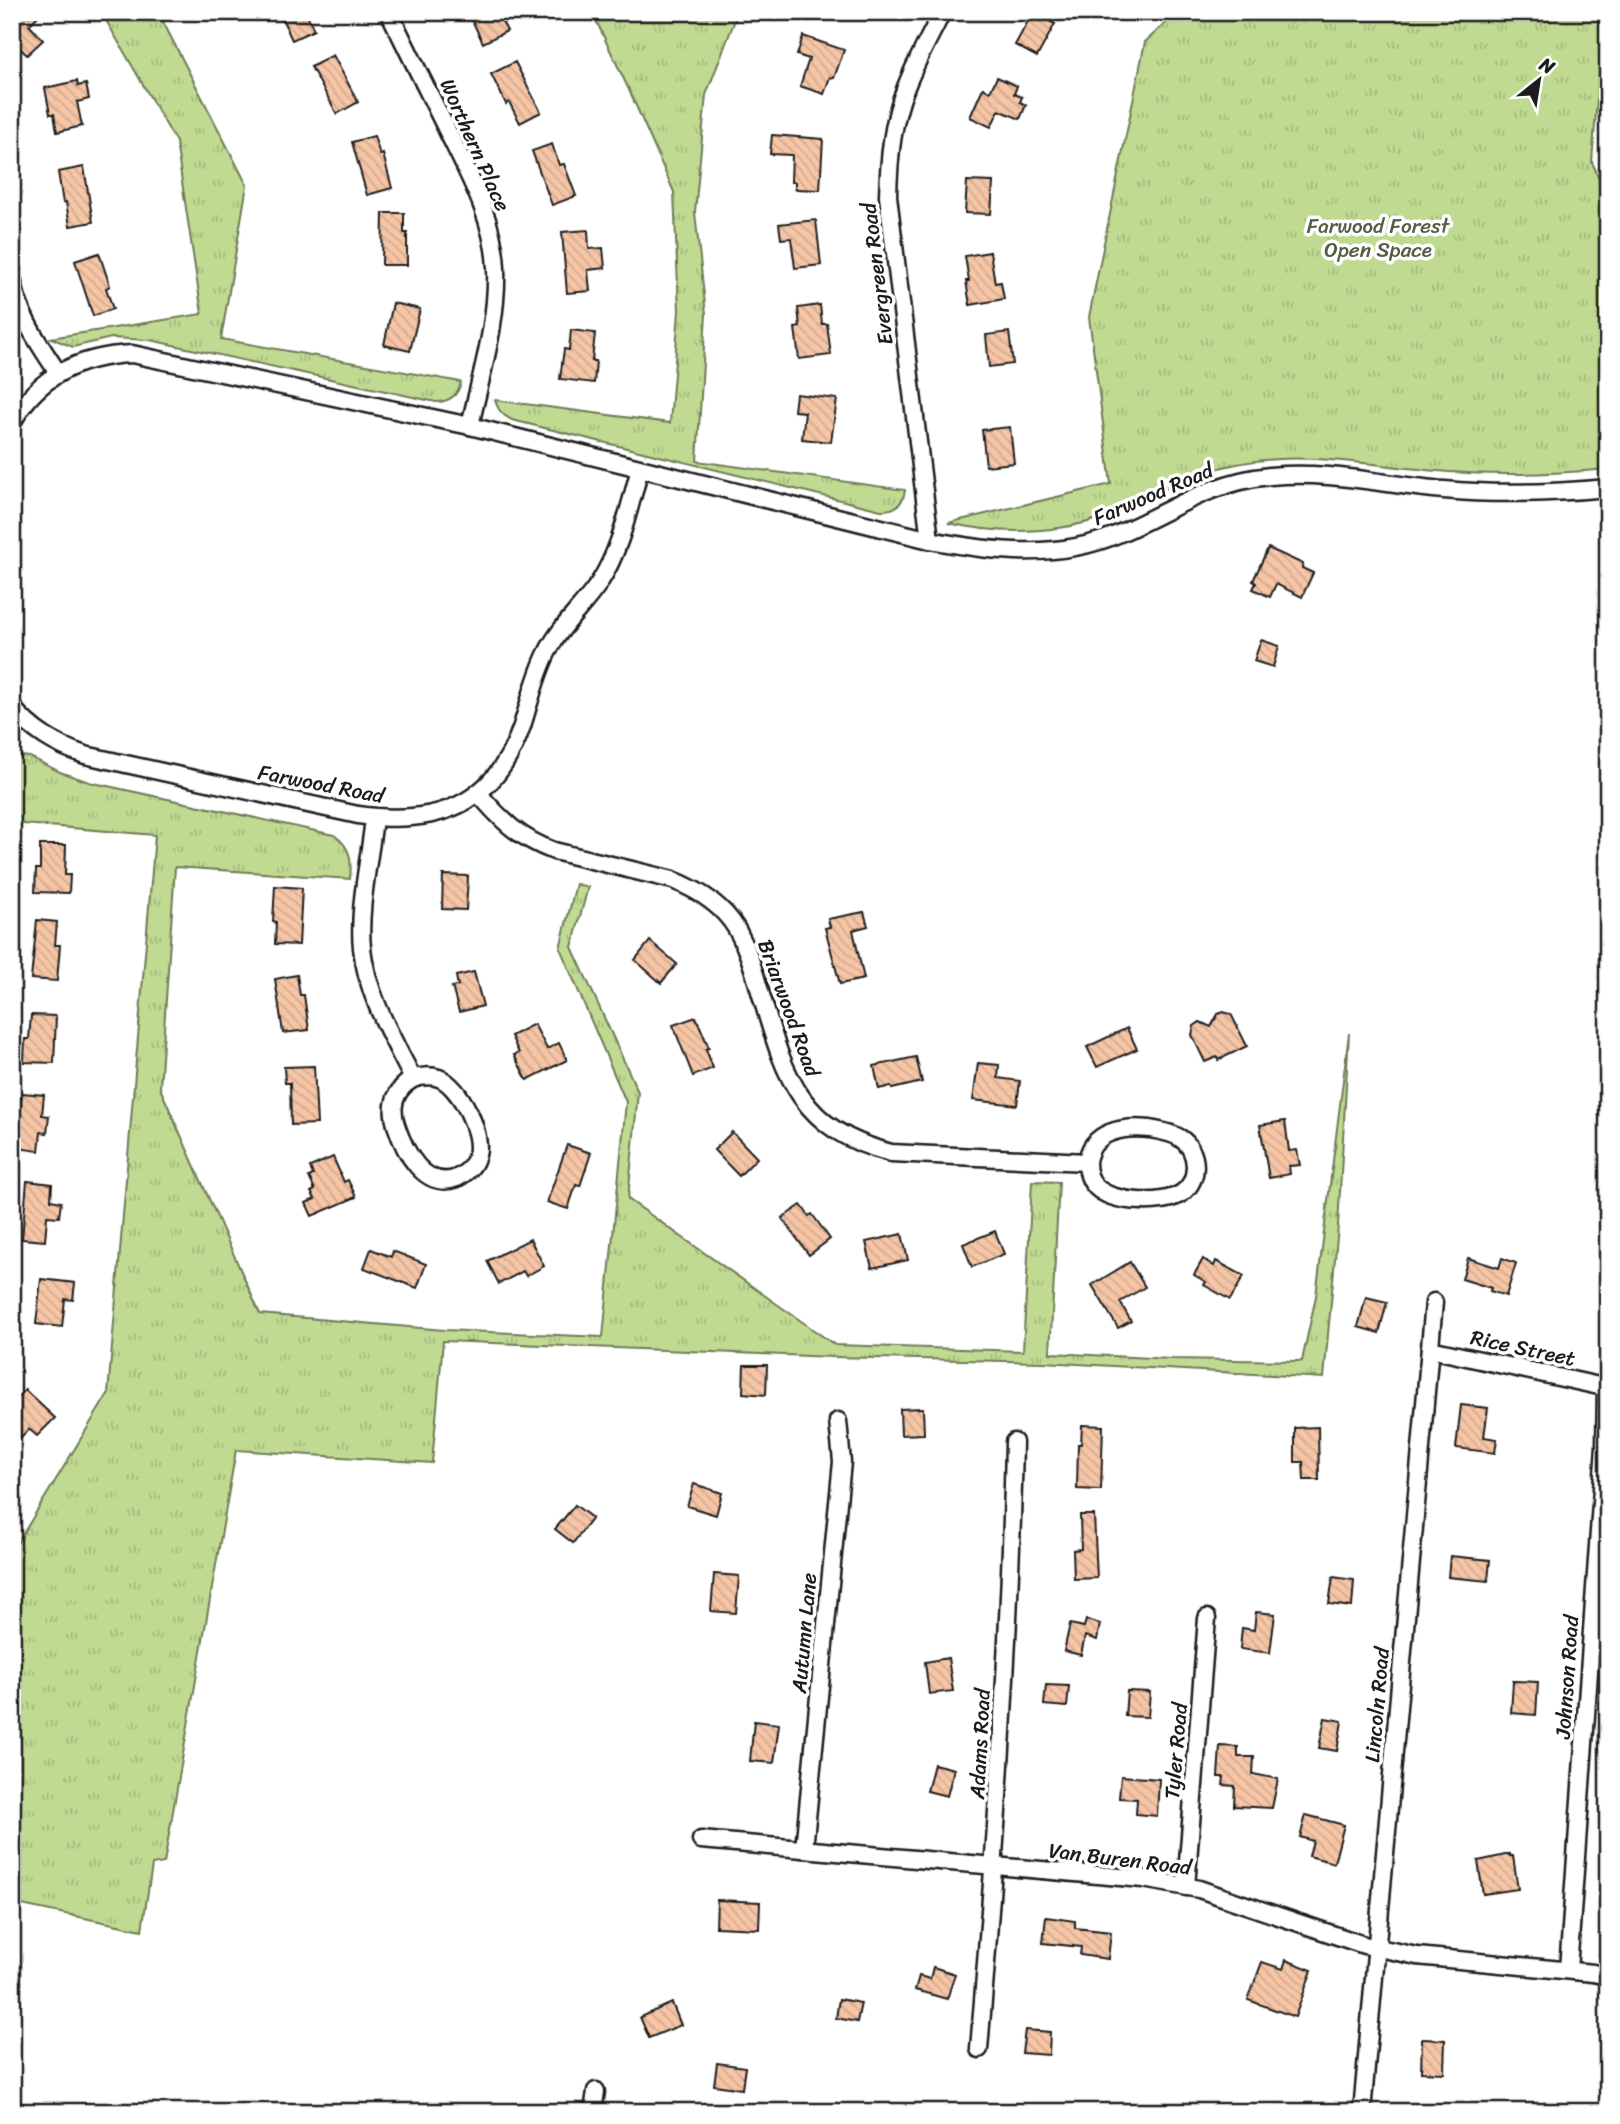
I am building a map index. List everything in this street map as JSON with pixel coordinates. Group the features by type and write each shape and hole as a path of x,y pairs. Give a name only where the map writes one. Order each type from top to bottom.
{"street":[{"name":"Worthern Place","path":"388,12 471,179 490,230 496,265 496,295 492,330 470,426"},
{"name":"Evergreen Road","path":"930,540 888,196 893,132 904,89 942,12"},
{"path":"12,278 24,320 58,373"},
{"name":"Farwood Road","path":"12,423 29,397 58,373 94,358 122,354 151,357 470,426 930,540 990,550 1074,547 1119,534 1202,492 1248,479 1272,476 1318,475 1476,492 1566,492 1608,488"},
{"name":"Farwood Road","path":"15,717 51,741 86,755 374,818 431,816 449,810 478,793 498,772 515,744 547,652 557,635 600,582 609,565 624,528 640,468"},
{"name":"Briarwood Road","path":"478,793 511,828 538,845 673,880 690,887 713,903 736,927 749,956 778,1052 792,1083 812,1111 848,1138 891,1153 1087,1162"},
{"path":"374,818 362,947 375,1001 413,1079"},
{"path":"432,1076 445,1081 456,1091 469,1113 477,1135 478,1150 474,1164 459,1177 440,1180 426,1175 403,1143 393,1106 398,1093 413,1079 432,1076"},
{"path":"1143,1128 1167,1132 1181,1138 1193,1154 1195,1168 1192,1181 1178,1195 1164,1200 1139,1201 1101,1192 1091,1181 1087,1162 1094,1143 1104,1134 1143,1128"},
{"name":"Lincoln Road","path":"1362,2112 1434,1302"},
{"name":"Rice Street","path":"1430,1349 1607,1388"},
{"name":"Johnson Road","path":"1568,1970 1607,1388"},
{"name":"Autumn Lane","path":"804,1849 842,1462 838,1422"},
{"name":"Adams Road","path":"979,2049 995,1866 1014,1441"},
{"name":"Tyler Road","path":"1186,1887 1207,1618"},
{"name":"Van Buren Road","path":"701,1840 1143,1879 1186,1887 1364,1945 1417,1956 1608,1976"},
{"path":"593,2112 596,2091"}],"green space":[{"path":"99,12 158,12 247,185 221,339 461,382 453,397 436,402 150,340 111,338 73,347 51,338 202,314 176,142"},
{"path":"592,12 738,12 706,95 695,212 706,314 697,461 905,490 900,503 894,508 881,510 512,420 499,409 495,400 670,423 679,311 674,192"},
{"name":"Farwood Forest Open Space","path":"1178,12 1604,12 1592,162 1608,199 1608,469 1489,474 1313,459 1259,461 1204,473 1124,509 1082,524 1015,531 948,523 1111,484 1089,317 1145,42"},
{"path":"12,757 30,757 60,772 89,782 334,835 347,849 351,866 350,879 175,867 160,1088 260,1314 444,1330 603,1337 626,1102 560,948 576,884 588,887 572,947 638,1092 628,1199 835,1345 1023,1351 1032,1181 1059,1182 1050,1353 1172,1359 1302,1361 1316,1296 1349,1033 1338,1226 1324,1378 1043,1362 833,1357 443,1341 432,1463 236,1450 164,1863 152,1865 142,1930 12,1903 12,1552 108,1394 155,835 12,823"}],"building":[{"path":"12,12 42,12 29,25 43,40 27,55 12,41"},
{"path":"279,12 306,12 314,30 292,40"},
{"path":"468,12 497,12 507,31 483,43"},
{"path":"1033,12 1055,24 1037,57 1015,45"},
{"path":"803,36 844,50 834,78 830,77 824,94 800,86 809,59 797,55"},
{"path":"333,55 358,102 337,114 311,67"},
{"path":"515,62 541,112 520,123 509,102 506,104 491,74"},
{"path":"997,77 1017,86 1014,94 1022,97 1020,102 1026,105 1020,119 999,110 991,127 970,117 983,88 990,92"},
{"path":"77,81 78,86 86,84 89,99 77,102 82,126 57,132 45,88"},
{"path":"772,135 823,139 820,190 795,189 795,182 791,182 792,155 770,154"},
{"path":"374,136 380,155 383,154 392,188 367,195 352,142"},
{"path":"552,144 559,165 564,164 576,196 552,205 532,151"},
{"path":"84,167 93,222 70,226 58,172"},
{"path":"967,181 993,182 991,214 965,213"},
{"path":"383,213 404,213 407,265 382,265"},
{"path":"816,220 821,265 795,268 791,238 781,239 779,224"},
{"path":"588,230 589,249 603,248 605,268 588,270 590,291 567,293 562,232"},
{"path":"990,252 995,283 1001,282 1004,299 970,305 965,256"},
{"path":"99,253 110,286 106,288 113,309 93,316 75,261"},
{"path":"393,303 420,309 410,351 384,345"},
{"path":"820,305 822,324 827,324 831,355 799,359 795,328 800,327 798,308"},
{"path":"571,330 595,333 592,361 596,361 594,383 560,379 564,349 569,350"},
{"path":"1009,332 1013,364 989,367 986,335"},
{"path":"796,394 837,399 831,442 802,439 805,412 794,411"},
{"path":"1010,427 1014,463 986,466 982,430"},
{"path":"1268,548 1303,564 1302,568 1313,573 1302,597 1276,584 1270,597 1253,589 1256,583 1253,581"},
{"path":"1261,640 1279,646 1273,667 1254,661"},
{"path":"40,845 66,845 65,875 70,875 69,893 35,892 36,869 40,869"},
{"path":"443,875 468,876 466,910 442,909"},
{"path":"275,886 302,888 299,945 275,944"},
{"path":"864,912 868,926 853,930 864,979 840,984 825,928 830,927 828,919"},
{"path":"37,920 57,922 55,945 60,945 57,981 31,979"},
{"path":"650,941 677,964 661,983 635,960"},
{"path":"474,972 483,1006 459,1012 452,987 458,986 456,976"},
{"path":"297,975 300,995 304,995 309,1030 283,1033 275,979"},
{"path":"1218,1014 1231,1014 1247,1046 1218,1060 1217,1057 1205,1062 1192,1035 1194,1026 1200,1022 1211,1027"},
{"path":"31,1015 56,1016 54,1063 24,1062 25,1039 29,1039"},
{"path":"696,1017 709,1048 706,1049 713,1068 693,1076 673,1025"},
{"path":"534,1024 547,1049 559,1043 567,1060 527,1080 514,1055 519,1053 511,1036"},
{"path":"1127,1028 1137,1049 1097,1067 1087,1047"},
{"path":"916,1057 922,1082 879,1089 874,1066"},
{"path":"978,1063 999,1065 998,1078 1020,1081 1017,1105 973,1100"},
{"path":"314,1066 317,1124 291,1125 290,1083 285,1083 284,1067"},
{"path":"22,1093 44,1095 42,1115 49,1116 47,1133 41,1132 39,1151 16,1148"},
{"path":"1285,1121 1289,1151 1297,1150 1300,1165 1289,1166 1290,1174 1269,1178 1260,1125"},
{"path":"732,1132 757,1158 739,1176 714,1150"},
{"path":"567,1145 591,1153 580,1186 576,1185 568,1209 547,1202"},
{"path":"333,1157 344,1182 348,1180 356,1197 312,1216 306,1203 315,1199 311,1192 315,1190 309,1177 313,1175 310,1167"},
{"path":"27,1181 52,1184 51,1200 61,1202 59,1217 47,1216 45,1241 22,1239"},
{"path":"801,1205 809,1216 812,1214 830,1239 809,1255 782,1218"},
{"path":"995,1231 1004,1254 972,1267 963,1244"},
{"path":"902,1234 908,1260 872,1268 866,1242"},
{"path":"530,1239 544,1266 526,1276 523,1271 499,1284 487,1261"},
{"path":"371,1249 391,1257 393,1251 426,1264 417,1288 364,1268"},
{"path":"1468,1258 1499,1268 1502,1258 1516,1263 1506,1296 1462,1279"},
{"path":"1203,1259 1214,1266 1216,1261 1244,1276 1230,1300 1204,1285 1206,1282 1194,1275"},
{"path":"1130,1262 1145,1287 1120,1302 1131,1321 1118,1328 1092,1285"},
{"path":"41,1279 75,1283 73,1300 65,1299 62,1327 36,1324"},
{"path":"1366,1297 1387,1302 1379,1333 1358,1327"},
{"path":"744,1365 767,1365 766,1395 743,1393"},
{"path":"25,1390 55,1418 37,1436 29,1429 12,1446 12,1403"},
{"path":"1461,1405 1488,1408 1484,1437 1497,1439 1495,1453 1456,1448"},
{"path":"923,1408 924,1434 901,1435 900,1409"},
{"path":"1082,1425 1103,1426 1101,1490 1077,1489 1078,1444 1081,1444"},
{"path":"1318,1427 1319,1480 1304,1480 1303,1462 1295,1462 1295,1428"},
{"path":"694,1484 722,1493 716,1515 687,1506"},
{"path":"575,1505 592,1518 573,1543 555,1529"},
{"path":"1080,1515 1094,1515 1097,1578 1074,1579 1073,1550 1081,1549"},
{"path":"1450,1556 1490,1560 1488,1581 1448,1577"},
{"path":"714,1574 739,1576 736,1613 711,1611"},
{"path":"1333,1577 1354,1580 1352,1607 1329,1604"},
{"path":"1256,1612 1275,1614 1270,1653 1240,1649 1242,1628 1254,1630"},
{"path":"1086,1620 1100,1624 1097,1640 1085,1636 1081,1655 1064,1651 1070,1624 1084,1627"},
{"path":"948,1658 953,1691 929,1694 925,1662"},
{"path":"1513,1681 1538,1682 1536,1715 1511,1713"},
{"path":"1046,1685 1069,1686 1067,1707 1044,1705"},
{"path":"1127,1691 1150,1692 1148,1717 1125,1716"},
{"path":"1325,1718 1342,1721 1337,1751 1319,1748"},
{"path":"754,1721 779,1724 774,1763 750,1761"},
{"path":"1220,1746 1238,1747 1238,1757 1254,1757 1253,1774 1278,1779 1272,1808 1234,1806 1235,1786 1223,1785 1224,1777 1218,1777"},
{"path":"934,1764 954,1769 947,1796 927,1791"},
{"path":"1121,1776 1159,1779 1157,1816 1136,1814 1137,1799 1119,1798"},
{"path":"1306,1815 1344,1825 1334,1863 1309,1856 1313,1841 1300,1837"},
{"path":"1510,1854 1513,1856 1518,1889 1483,1894 1478,1861"},
{"path":"717,1900 760,1902 759,1929 716,1927"},
{"path":"1046,1917 1075,1921 1075,1928 1111,1932 1108,1959 1080,1955 1081,1947 1043,1943"},
{"path":"1286,1960 1312,1970 1295,2017 1248,2000 1262,1962 1283,1969"},
{"path":"933,1967 955,1974 947,1999 915,1990 919,1976 930,1979"},
{"path":"839,1999 861,2003 857,2022 836,2018"},
{"path":"672,2003 681,2025 649,2038 640,2017"},
{"path":"1025,2030 1050,2032 1049,2055 1022,2053"},
{"path":"1422,2039 1445,2040 1444,2073 1421,2072"},
{"path":"717,2063 745,2067 742,2089 714,2085"}]}
